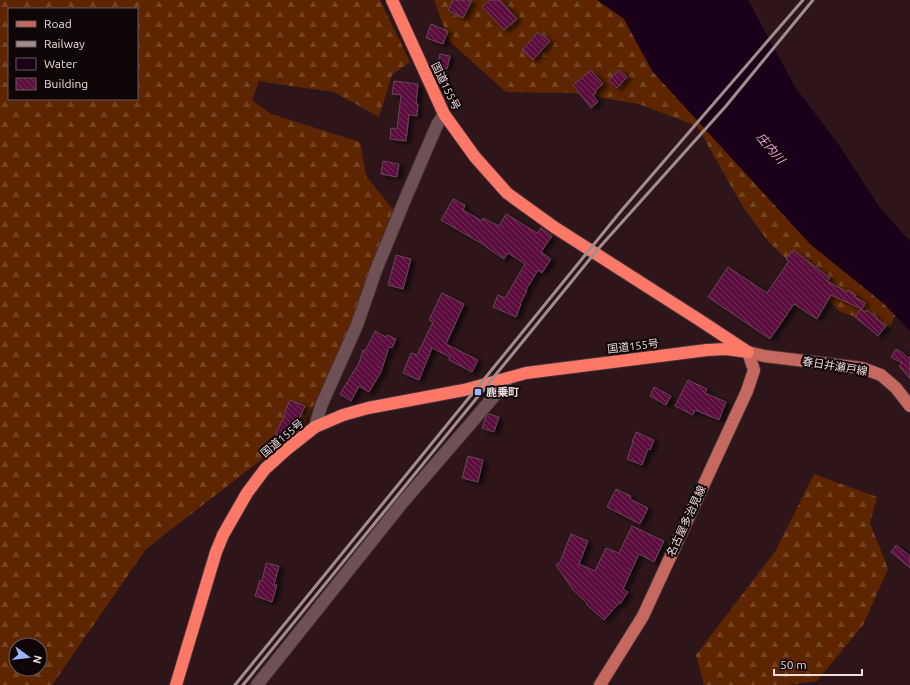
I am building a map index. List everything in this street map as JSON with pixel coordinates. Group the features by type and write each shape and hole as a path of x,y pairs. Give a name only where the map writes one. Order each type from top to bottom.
{"highway":[{"name":"国道155号","path":"392,0 444,114 475,157 507,193 554,227 748,352"},
{"name":"国道155号","path":"176,685 216,552 223,535 247,493 265,469 315,427 343,415 368,408 464,390 526,373 707,350 726,349 748,352"}],"main road":[{"name":"春日井瀬戸線","path":"748,352 764,356 862,368 881,375 896,388 910,406"},
{"name":"名古屋多治見線","path":"600,685 643,616 747,391 754,370 748,352"}],"street":[{"path":"315,427 321,406 357,325 376,270 406,197 437,125 444,114"},
{"path":"256,685 398,508 508,378"}],"green space":[{"path":"0,0 380,0 410,62 392,75 379,117 334,92 259,81 252,100 271,114 360,142 366,176 395,212 356,320 302,428 146,549 52,685 0,685"},
{"path":"434,0 670,0 903,299 890,327 840,312 768,241 743,207 697,126 639,104 573,93 506,92 449,41"},
{"path":"814,474 877,497 870,523 888,569 863,625 817,681 787,685 704,685 696,655 776,550"}],"water":[{"name":"庄内川","path":"597,0 748,0 795,87 839,145 880,208 910,241 910,331 883,303 810,244 652,71 624,19"}],"building":[{"path":"453,0 472,0 463,18 448,10"},
{"path":"490,0 500,0 517,19 504,30 482,6"},
{"path":"431,24 448,31 443,44 426,38"},
{"path":"538,32 550,41 533,60 522,50"},
{"path":"440,54 450,56 447,69 437,67"},
{"path":"591,70 603,84 595,91 596,93 593,95 598,102 591,108 573,85"},
{"path":"619,70 627,77 617,88 609,80"},
{"path":"394,81 418,84 416,104 418,104 417,116 409,115 406,141 390,139 391,128 397,129 401,95 392,94"},
{"path":"383,161 399,164 397,177 381,174"},
{"path":"453,199 465,205 463,210 482,221 483,218 499,226 506,214 537,233 541,228 552,236 541,252 551,259 542,273 538,270 526,290 527,291 520,304 516,317 493,307 498,295 505,298 525,264 508,253 504,259 486,246 441,220"},
{"path":"793,250 830,278 827,281 847,292 848,290 856,295 855,297 865,303 862,309 831,295 817,319 794,304 770,339 708,297 728,267 767,293 789,261 786,259"},
{"path":"396,255 411,259 403,289 388,285"},
{"path":"442,293 464,304 446,344 478,360 472,372 449,360 450,357 432,348 419,380 403,373 411,353 417,355 433,322 429,320"},
{"path":"861,309 865,312 867,310 886,326 878,336 855,317"},
{"path":"375,331 386,337 387,335 396,339 392,348 389,347 381,372 369,392 359,386 351,401 340,394 359,363 363,350 365,351"},
{"path":"896,349 908,358 910,357 910,379 899,366 902,363 891,357"},
{"path":"688,380 707,389 705,393 726,402 719,420 695,410 693,415 675,406"},
{"path":"654,387 671,396 666,405 650,396"},
{"path":"290,400 305,406 298,421 294,419 284,438 275,434 285,415 284,414"},
{"path":"489,414 499,417 494,432 482,428 486,417"},
{"path":"636,432 654,440 650,450 648,449 642,465 627,459"},
{"path":"468,456 483,460 478,482 462,478"},
{"path":"616,489 631,496 630,499 648,508 640,524 607,507"},
{"path":"632,526 664,541 654,562 639,554 623,589 628,592 620,604 619,603 604,620 573,590 556,565 560,562 571,534 588,541 579,564 595,571 606,548 619,553"},
{"path":"896,545 910,556 910,568 891,552"},
{"path":"266,563 279,566 274,585 277,585 272,602 255,596 260,580 262,581"}],"railway":[{"path":"235,685 621,211 803,0"},
{"path":"243,685 598,249 726,106 813,0"}],"place":[{"name":"鹿乗町","path":"478,392"}]}
